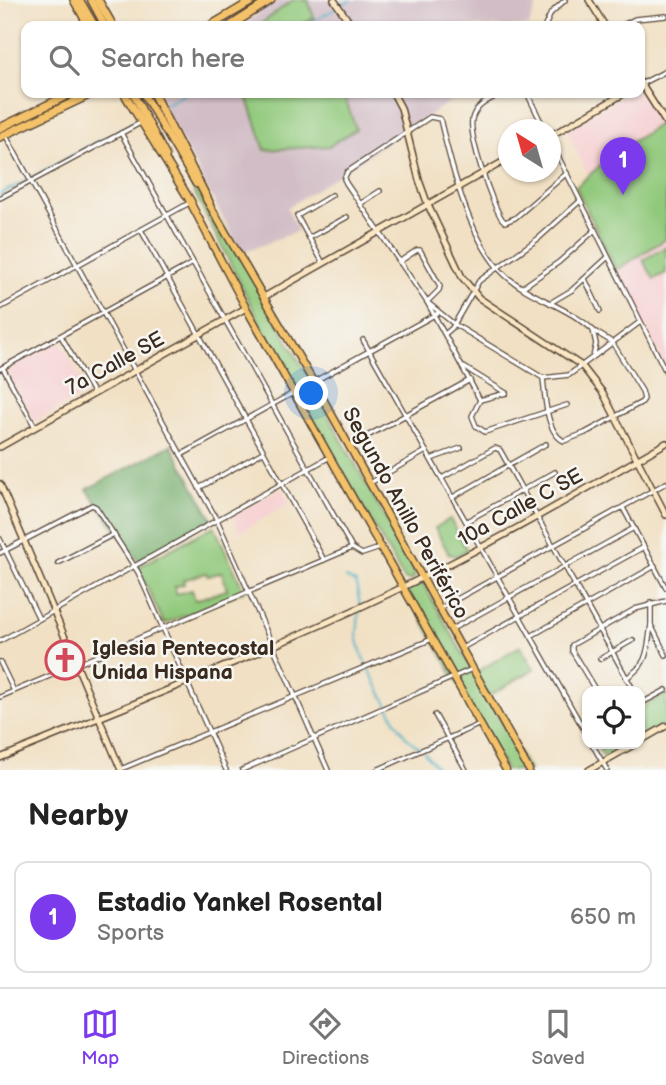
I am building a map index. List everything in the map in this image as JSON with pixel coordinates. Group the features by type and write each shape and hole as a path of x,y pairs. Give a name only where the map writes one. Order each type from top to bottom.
{"highway":[{"path":"74,0 86,21"},
{"path":"98,0 110,21"},
{"path":"218,21 254,0"},
{"path":"238,21 271,0"},
{"path":"2,133 63,98"},
{"path":"2,133 82,98"},
{"path":"127,98 191,202"},
{"path":"156,98 209,202"}],"main road":[{"path":"80,0 92,21"},
{"path":"91,0 103,21"},
{"name":"Segundo Anillo Periférico","path":"136,98 246,308 506,770"},
{"name":"Segundo Anillo Periférico","path":"146,98 313,382 529,770"}],"street":[{"path":"547,21 551,13 565,0"},
{"path":"589,0 602,21"},
{"path":"336,2 349,21"},
{"path":"631,21 666,16"},
{"path":"645,82 666,71"},
{"path":"645,92 666,123"},
{"path":"396,98 401,108 413,161 428,205 453,260 473,292 582,366 603,393 666,514"},
{"path":"493,98 479,106 471,120 471,133 499,215 505,222 515,218 567,173"},
{"path":"529,98 540,119"},
{"path":"561,132 617,98"},
{"path":"480,400 436,314 346,183 345,176 429,117 440,119 447,155 476,232 497,266 507,277 612,342 644,399 638,405 569,440 558,439 547,412 543,378"},
{"path":"0,198 142,122"},
{"path":"2,133 32,182 217,520 328,770"},
{"path":"121,133 352,548 362,554 382,547"},
{"path":"561,160 666,372"},
{"path":"264,297 498,165"},
{"path":"360,204 380,191"},
{"path":"323,263 297,216 332,195"},
{"path":"445,334 454,324 479,281 539,237 580,201"},
{"path":"0,308 191,202"},
{"path":"309,238 346,217"},
{"path":"141,230 324,560"},
{"path":"523,287 559,262 595,230"},
{"path":"399,262 417,250 423,252 440,286 427,302"},
{"path":"550,303 585,279 608,257"},
{"path":"35,427 1,369 193,263"},
{"path":"585,279 600,311"},
{"name":"7a Calle SE","path":"0,447 246,308"},
{"path":"436,314 543,378 563,377 640,322"},
{"path":"181,455 436,314"},
{"path":"593,330 596,344 593,357"},
{"path":"61,336 94,394"},
{"path":"363,340 582,726"},
{"path":"462,366 506,393 480,400 472,416 476,426 485,432 567,405"},
{"path":"349,446 470,380"},
{"name":"10a Calle C SE","path":"0,758 366,605 481,547 666,443"},
{"path":"453,497 546,444"},
{"path":"442,478 495,447 498,448 631,686"},
{"path":"431,459 461,448"},
{"path":"370,483 426,451"},
{"path":"199,488 263,452"},
{"path":"0,641 330,457"},
{"path":"467,522 555,472"},
{"path":"439,609 666,483"},
{"path":"0,484 120,770 432,639"},
{"path":"0,553 92,505 96,507 135,567 226,770"},
{"path":"623,508 666,588"},
{"path":"450,630 634,528"},
{"path":"58,564 114,534"},
{"path":"0,539 39,619"},
{"path":"460,649 644,547"},
{"path":"0,697 352,548"},
{"path":"531,636 655,566"},
{"path":"593,686 572,651 572,645 635,608 666,601"},
{"path":"626,678 642,666 651,625 651,603"},
{"path":"651,625 666,655"},
{"path":"600,659 633,640"},
{"path":"647,649 653,643 661,645"},
{"path":"0,662 14,691"},
{"path":"242,770 472,669"},
{"path":"645,701 666,690"},
{"path":"435,715 466,770"},
{"path":"377,770 480,724"},
{"path":"645,738 666,726"},
{"path":"595,749 607,770"},
{"path":"589,770 626,749"}],"shaded area":[{"path":"278,0 539,0 531,21 248,21"},
{"path":"159,98 455,98 287,208 298,231 242,253"},
{"path":"621,98 645,98 661,123 613,154 589,177 566,129"},
{"path":"666,239 666,369 616,270"},
{"path":"60,341 88,392 34,422 7,370"},
{"path":"281,488 290,503 240,532 233,516"}],"green space":[{"path":"293,0 308,0 314,18 308,21 265,21"},
{"path":"248,98 345,98 356,129 329,146 265,150"},
{"path":"661,123 666,130 666,239 616,270 576,187 613,154"},
{"path":"180,163 229,236 311,382 294,390"},
{"path":"666,247 666,273 654,279 643,260"},
{"path":"315,392 415,572 414,578 409,581 404,579 302,400 303,394"},
{"path":"171,445 212,519 138,561 87,489"},
{"path":"450,519 467,550 456,556 449,554 435,528"},
{"path":"214,526 244,591 164,624 138,567","holes":["222,572 227,590 195,600 192,590 176,594 174,587 184,584 183,580 206,573 208,576"]},
{"path":"421,580 529,770 506,770 405,589"},
{"path":"520,646 534,669 489,696 475,673"},
{"path":"666,694 666,724 645,735 645,706"},
{"path":"600,749 621,749 604,758"}],"waterway":[{"path":"314,21 351,0"},
{"path":"164,105 177,98"},
{"path":"31,178 138,120"},
{"path":"0,194 28,180"},
{"path":"346,578 356,583 360,606"},
{"path":"359,611 357,636 362,655 396,722 407,738 419,748"},
{"path":"424,752 439,770"}],"place":[{"name":"Estadio Yankel Rosental","path":"623,195"},
{"name":"Iglesia Pentecostal Unida Hispana","path":"65,660"}]}
